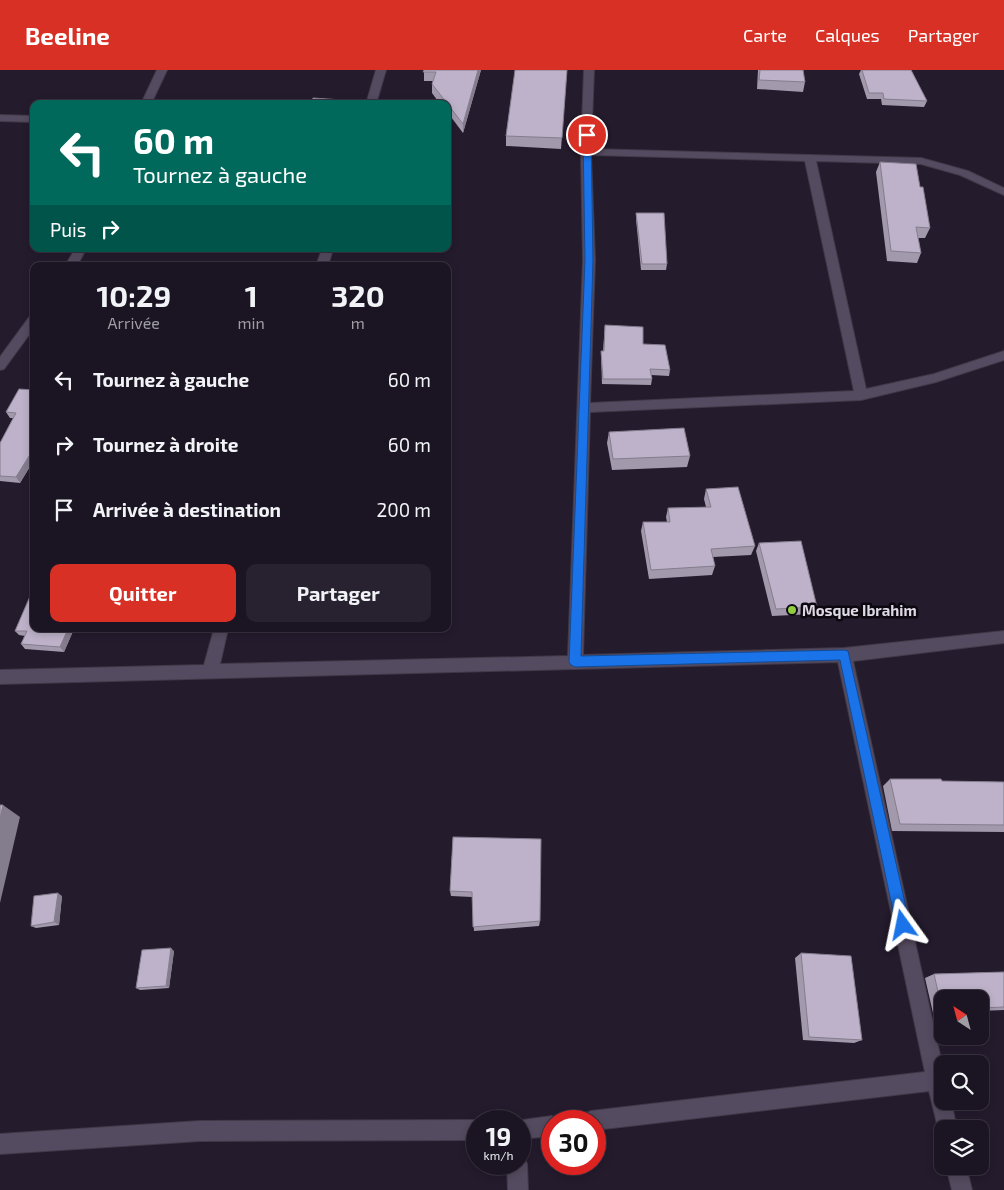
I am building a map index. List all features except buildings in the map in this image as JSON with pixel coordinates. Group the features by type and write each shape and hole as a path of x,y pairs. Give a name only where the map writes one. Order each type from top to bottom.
{"street":[{"path":"148,100 162,70"},
{"path":"372,100 381,70"},
{"path":"575,662 589,260 586,152 589,70"},
{"path":"0,118 30,119"},
{"path":"586,152 921,161 952,167 978,177 1004,192"},
{"path":"810,158 861,395"},
{"path":"0,366 30,325"},
{"path":"584,408 861,395 936,378 1004,355"},
{"path":"210,672 221,632"},
{"path":"0,677 844,655 1004,637"},
{"path":"844,655 934,1071"},
{"path":"606,1119 934,1080"},
{"path":"0,1144 200,1131 466,1130"},
{"path":"517,1175 518,1190"},
{"path":"958,1175 962,1190"}],"place":[{"name":"Mosque Ibrahim","path":"792,610"}],"route":[{"path":"587,135 589,260 575,662 844,655 903,925"}]}
